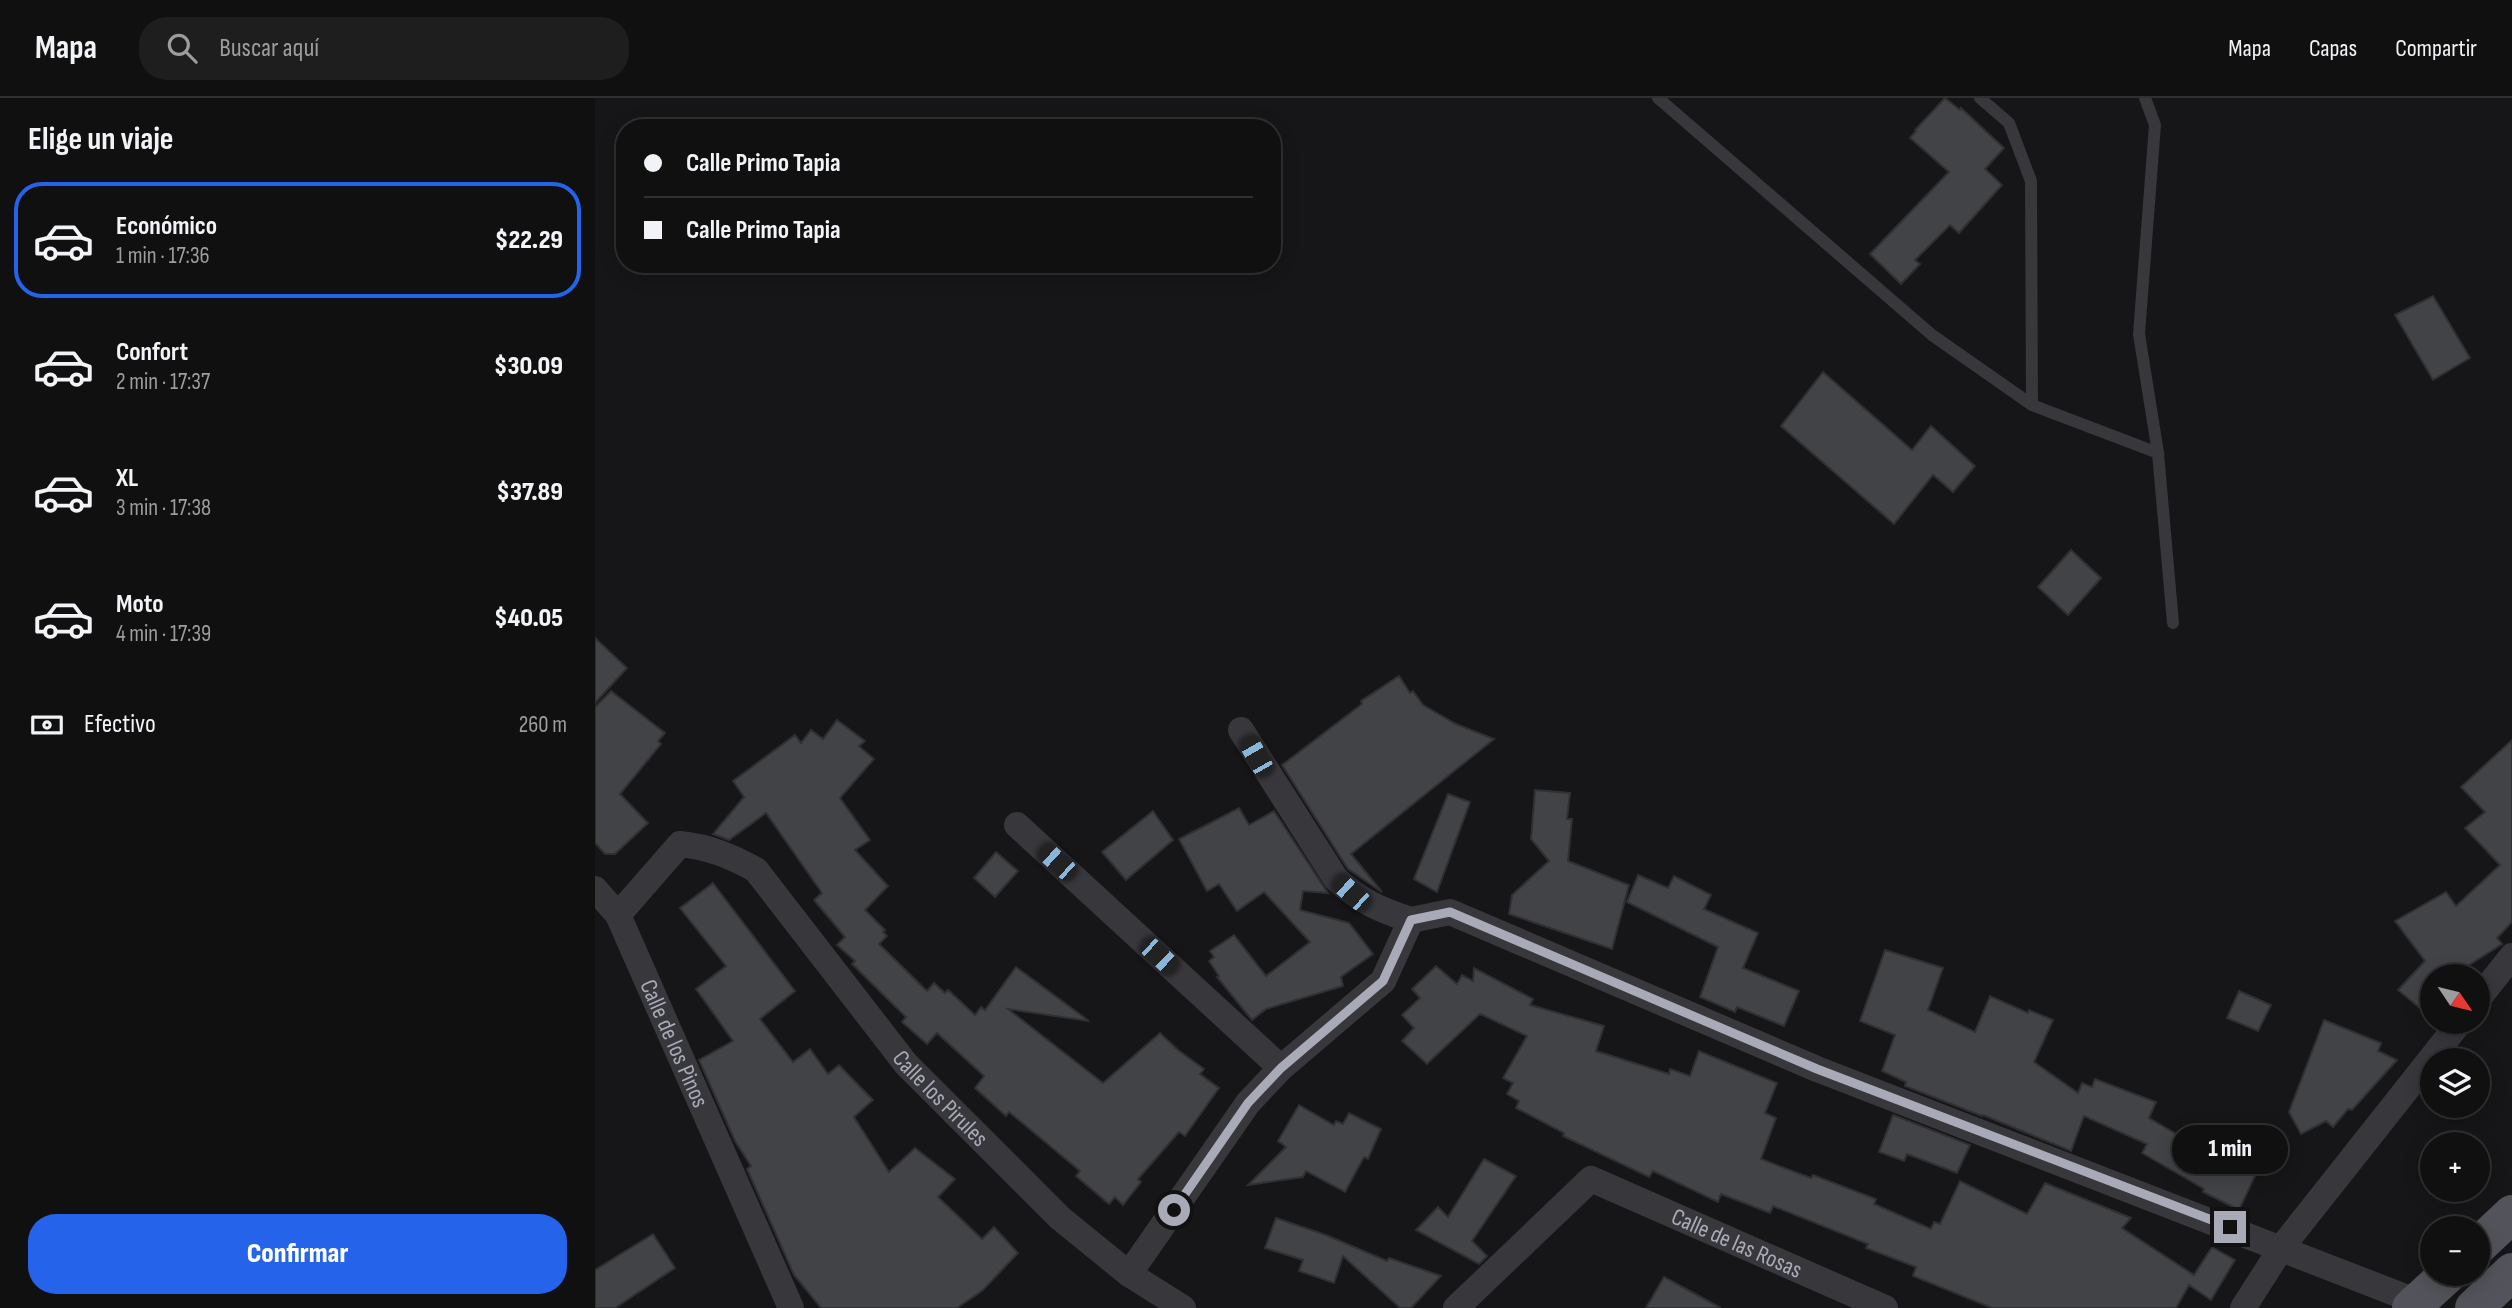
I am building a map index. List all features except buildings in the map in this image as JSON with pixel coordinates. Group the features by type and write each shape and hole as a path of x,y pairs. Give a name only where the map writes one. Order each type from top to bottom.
{"main road":[{"path":"2490,1235 2512,1214"},
{"path":"2474,1308 2512,1272"},
{"path":"2414,1305 2435,1286"}],"street":[{"path":"1241,730 1336,879 1351,893 1375,908 1411,920 1450,912 1817,1069 2282,1247 2414,1305"},
{"path":"1017,825 1281,1068"},
{"name":"Calle los Pirules","path":"618,915 680,844 705,847 733,857 756,870 906,1064 1060,1218 1129,1274 1182,1308"},
{"name":"Calle de los Pinos","path":"595,889 618,915 791,1308"},
{"path":"1129,1274 1248,1103 1281,1068 1383,981 1411,920"},
{"path":"2490,984 2512,956"},
{"path":"2243,1308 2282,1247 2451,1034"},
{"name":"Calle de las Rosas","path":"1455,1308 1591,1179 1885,1308"}],"lane":[{"path":"1658,98 1932,335 2032,405 2158,453"},
{"path":"1980,98 2009,123 2031,181 2032,405"},
{"path":"2145,98 2155,125 2139,334 2158,453 2173,623"}],"route":[{"path":"1174,1210 1248,1103 1281,1068 1383,981 1411,920 1450,912 1817,1069 2230,1227"}]}
